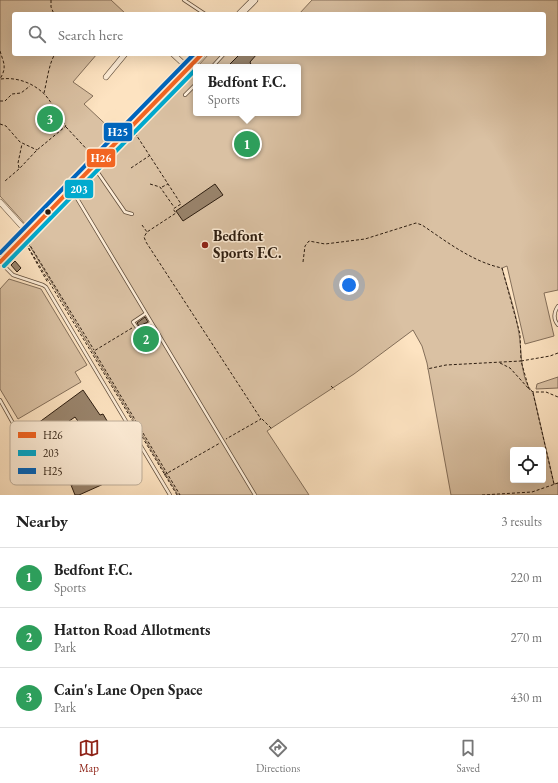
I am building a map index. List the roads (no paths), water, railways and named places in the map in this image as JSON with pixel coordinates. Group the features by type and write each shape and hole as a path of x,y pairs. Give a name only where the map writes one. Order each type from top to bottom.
{"street":[{"path":"242,12 254,0"},
{"path":"106,76 123,56"},
{"path":"175,56 188,68"},
{"path":"0,262 200,56"},
{"path":"0,202 25,237"}],"lane":[{"path":"184,0 202,12"},
{"path":"215,64 222,56"},
{"path":"185,95 193,87"},
{"path":"96,164 125,212 132,214"},
{"path":"71,190 255,495"},
{"path":"0,262 13,275 43,285 46,288 126,421"},
{"path":"558,306 555,314 558,325"},
{"path":"145,314 133,322 138,330 150,323"},
{"path":"0,400 12,421"},
{"path":"142,448 170,495"}],"place":[{"name":"Cain's Lane Open Space","path":"50,119"},
{"name":"Bedfont F.C.","path":"247,144"},
{"name":"Bedfont Sports F.C.","path":"205,245"},
{"name":"Hatton Road Allotments","path":"146,339"}]}
